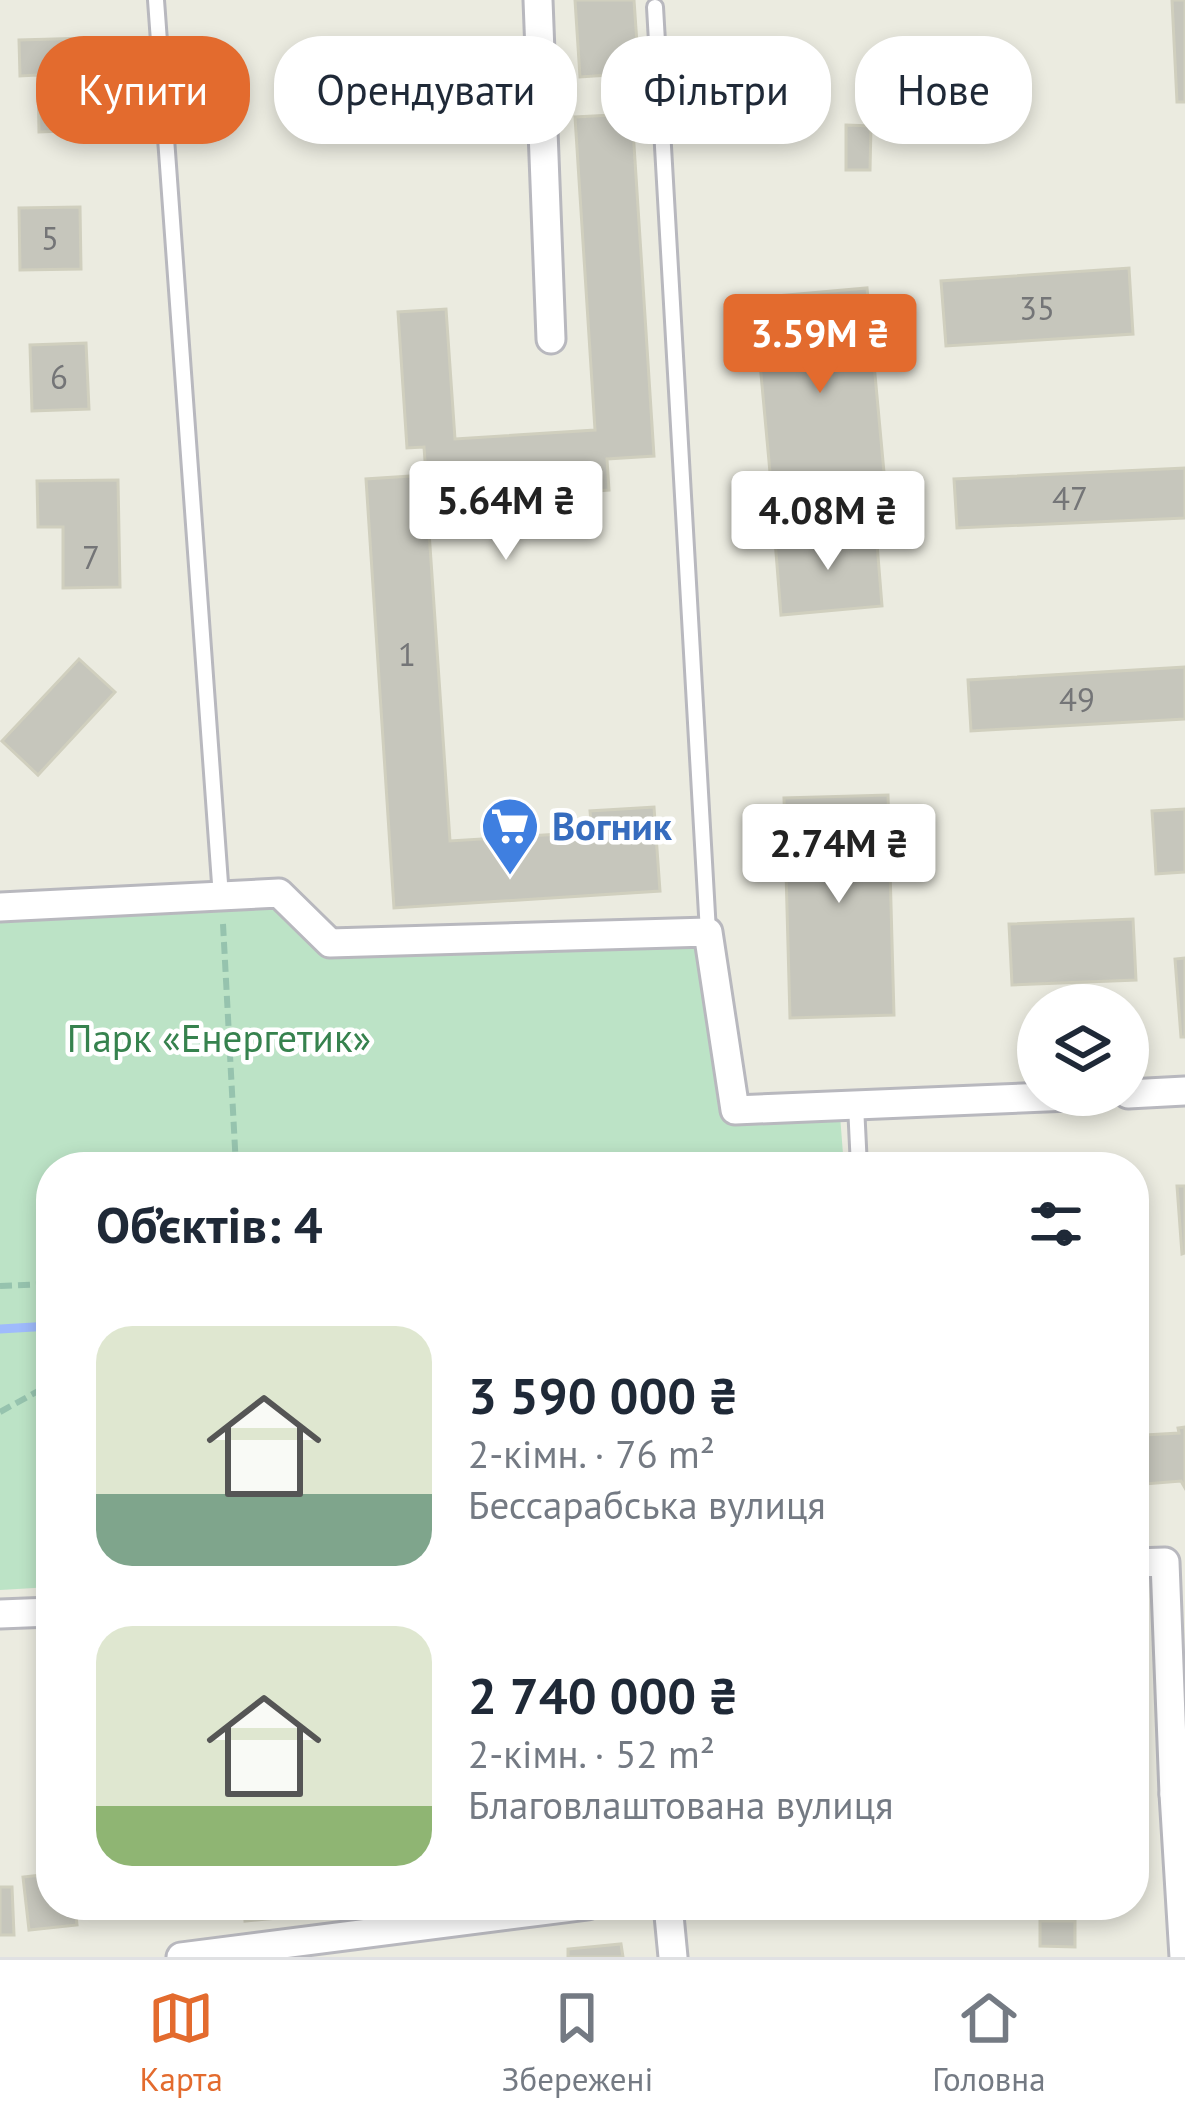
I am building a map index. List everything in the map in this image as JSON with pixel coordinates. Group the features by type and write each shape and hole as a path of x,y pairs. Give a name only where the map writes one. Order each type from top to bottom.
{"street":[{"path":"538,0 551,340"},
{"path":"0,907 279,893 330,943 708,932 735,1110 1017,1098"},
{"path":"1149,1093 1185,1091"},
{"path":"1149,1563 1165,1562 1180,1793 1184,1957"},
{"path":"0,1614 36,1613"},
{"path":"181,1957 471,1920"},
{"path":"669,1920 673,1957"}],"lane":[{"path":"156,0 221,896"},
{"path":"655,7 708,932"},
{"path":"856,1105 858,1152"}],"path":[{"path":"221,896 235,1152"},
{"path":"0,1286 36,1285"},
{"path":"0,1412 36,1392"}],"green space":[{"name":"Парк «Енергетик»","path":"274,904 325,950 700,941 728,1118 840,1115 843,1152 36,1152 36,1588 0,1590 0,917"}],"building":[{"path":"575,0 634,0 636,36 601,36 601,76 580,77"},
{"path":"1172,0 1185,0 1185,102 1177,102"},
{"path":"19,40 36,40 36,75 20,76"},
{"path":"601,116 601,144 634,144 654,456 607,459 609,490 427,502 450,841 592,832 590,811 654,807 660,891 394,908 366,479 426,475 424,447 407,448 398,312 446,309 455,439 595,430 577,117"},
{"path":"846,125 855,125 855,144 871,144 870,170 846,170"},
{"path":"80,207 81,269 20,270 19,208"},
{"path":"1129,268 1133,334 946,346 941,281"},
{"path":"867,288 886,494 773,505 754,298"},
{"path":"86,343 89,409 32,411 30,345"},
{"path":"1185,468 1185,518 957,528 954,479"},
{"path":"118,480 120,587 63,588 63,527 38,527 37,481"},
{"path":"876,531 882,606 781,615 775,540"},
{"path":"79,659 115,692 38,775 2,741"},
{"path":"1185,667 1185,719 971,731 968,680"},
{"path":"888,795 894,1015 790,1018 784,798"},
{"path":"1185,809 1185,872 1156,874 1152,811"},
{"path":"1133,919 1136,980 1012,985 1009,924"},
{"path":"1185,958 1185,1037 1181,1037 1175,959"},
{"path":"1177,1186 1185,1186 1182,1254"},
{"path":"1185,1427 1185,1488 1181,1481 1149,1484 1149,1435 1179,1433 1178,1428"},
{"path":"36,1876 36,1920 76,1920 77,1925 29,1930 23,1877"},
{"path":"0,1887 12,1887 14,1935 0,1935"},
{"path":"1040,1921 1075,1921 1075,1947 1040,1946"},
{"path":"621,1944 623,1957 568,1957 568,1949"}],"waterway":[{"path":"0,1329 36,1327"}],"place":[{"name":"Вогник","path":"510,877"}]}
